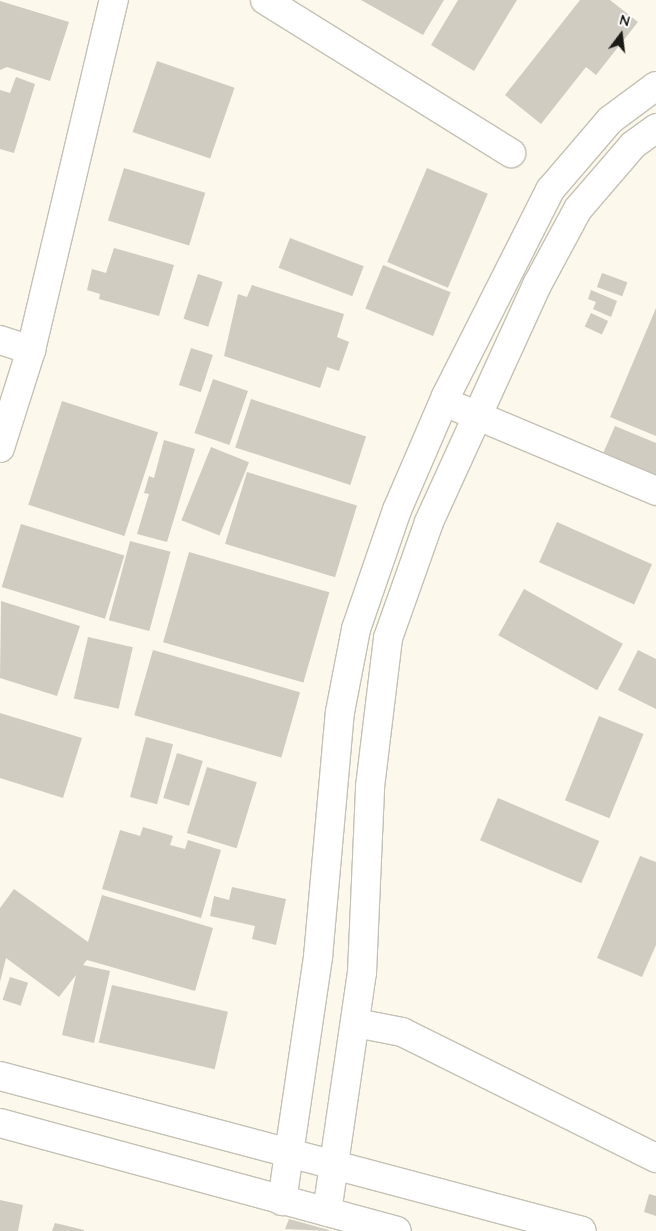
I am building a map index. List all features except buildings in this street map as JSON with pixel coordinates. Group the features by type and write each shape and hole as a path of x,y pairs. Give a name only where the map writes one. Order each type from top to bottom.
{"street":[{"path":"0,448 31,350 114,0"},
{"path":"265,0 511,153"},
{"path":"282,1201 318,957 340,712 356,629 397,510 444,402 550,190 610,120 656,86"},
{"path":"327,1212 337,1164 356,1023 370,787 388,638 428,522 477,414 578,210 634,145 656,128"},
{"path":"0,340 31,350"},
{"path":"444,402 477,414 656,491"},
{"path":"356,1023 402,1032 656,1158"},
{"path":"0,1076 337,1164 582,1231"},
{"path":"0,1123 397,1231"}]}
